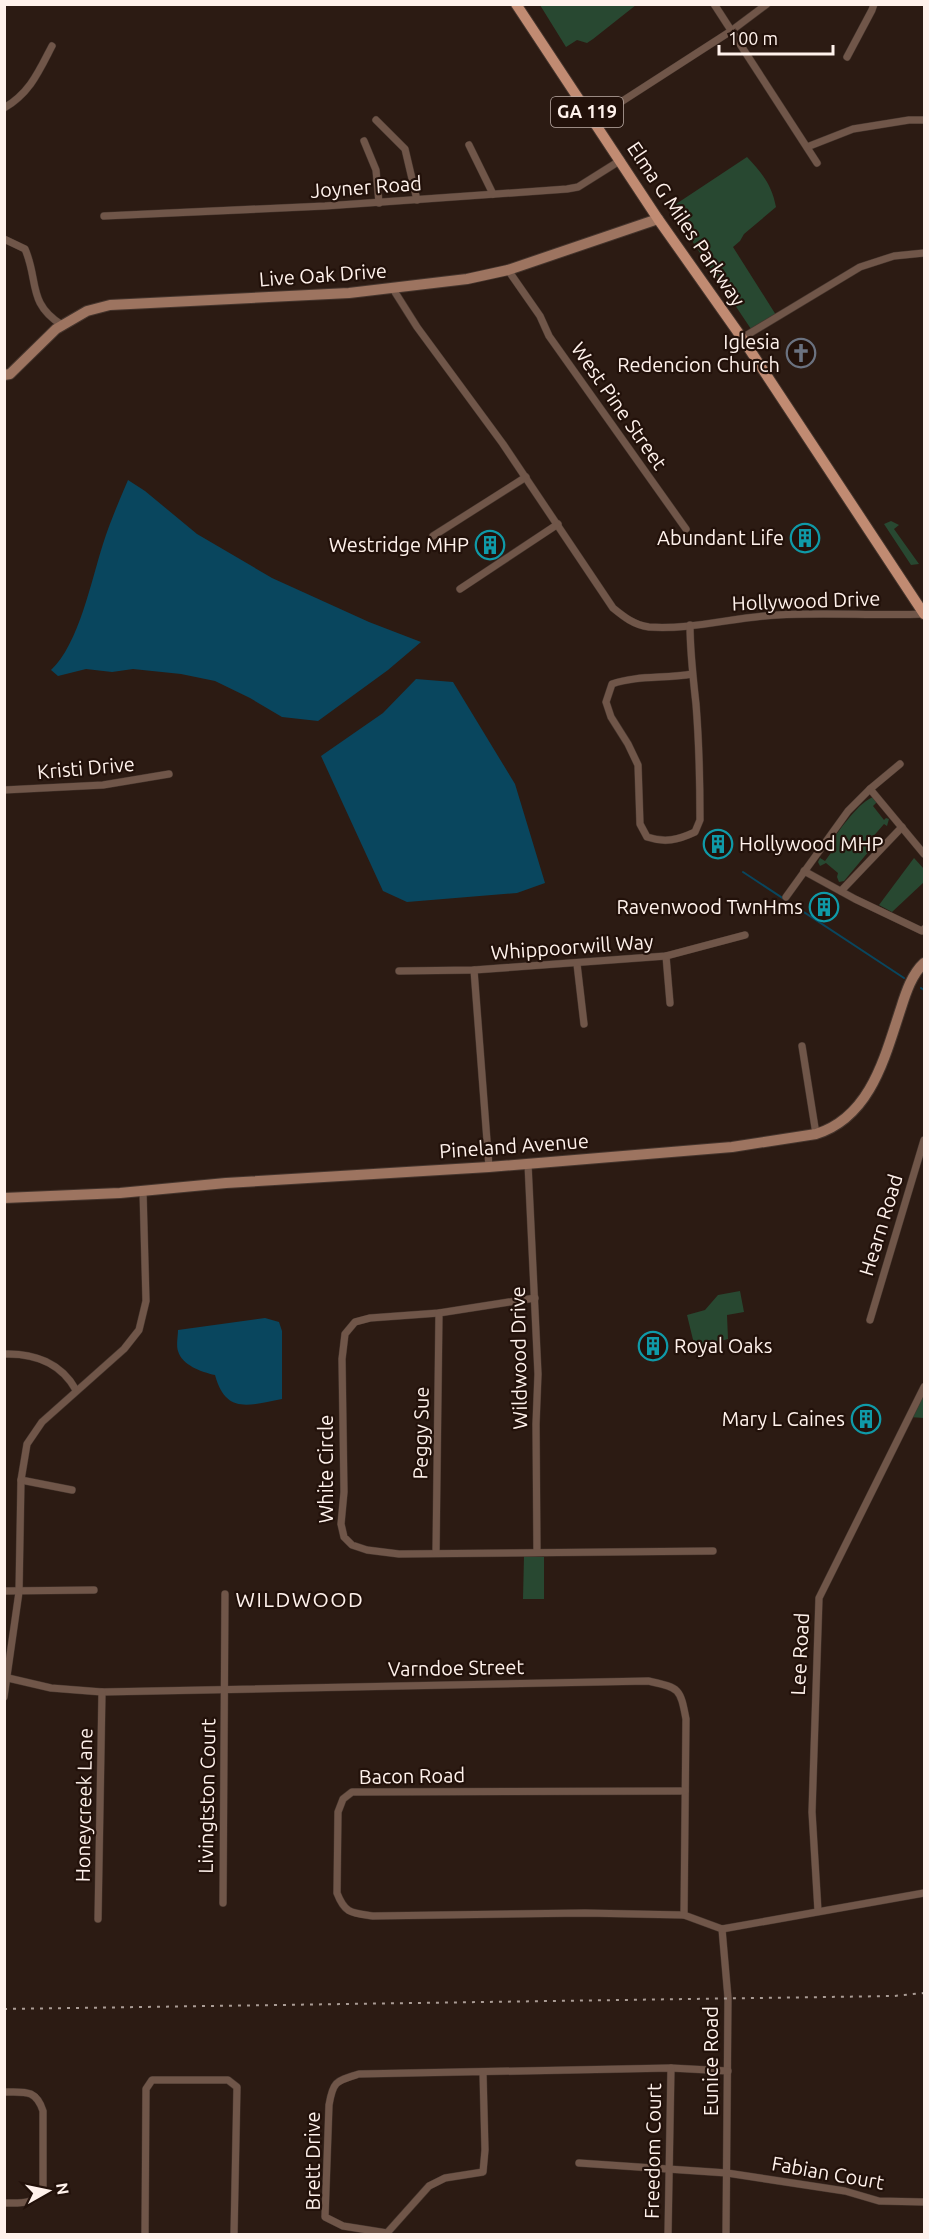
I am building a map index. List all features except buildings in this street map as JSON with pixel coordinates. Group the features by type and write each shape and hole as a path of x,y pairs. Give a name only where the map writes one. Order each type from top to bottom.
{"main road":[{"name":"Elma G Miles Parkway","path":"516,4 658,219 742,338 924,614"}],"street":[{"path":"714,4 817,163"},
{"path":"593,120 731,31 767,4"},
{"path":"847,57 874,4"},
{"path":"4,108 19,99 32,84 52,46"},
{"path":"376,120 405,149 417,200"},
{"path":"807,147 853,129 909,120 924,120"},
{"path":"364,141 376,170 379,202"},
{"path":"469,145 493,194"},
{"name":"Joyner Road","path":"104,216 417,200 578,187 621,160"},
{"name":"Live Oak Drive","path":"4,375 9,374 62,325 87,311 110,305 393,289 467,279 508,270 658,219"},
{"path":"4,239 25,249 39,304 48,316 62,325"},
{"path":"742,338 860,267 894,256 924,253"},
{"name":"West Pine Street","path":"508,270 540,316 549,336 686,529"},
{"name":"Hollywood Drive","path":"393,289 417,327 526,477 613,608 628,621 646,627 690,625 776,615 924,614"},
{"path":"433,536 526,477"},
{"path":"460,589 558,524"},
{"path":"690,625 699,761 700,820 695,832 680,839 660,841 647,837 640,824 638,765 611,717 606,702 612,684 628,678 667,678 692,674"},
{"path":"786,897 848,811 900,764"},
{"name":"Kristi Drive","path":"4,790 104,785 169,774"},
{"path":"870,789 924,854"},
{"path":"841,891 902,827"},
{"path":"804,871 922,931 924,929"},
{"name":"Whippoorwill Way","path":"399,971 474,970 666,956 745,935"},
{"path":"666,956 670,1003"},
{"name":"Pineland Avenue","path":"4,1198 143,1191 226,1183 528,1164 732,1147 816,1134 830,1130 844,1119 860,1104 874,1083 906,993 924,963"},
{"path":"577,964 584,1024"},
{"path":"474,970 489,1167"},
{"path":"802,1046 816,1134"},
{"name":"Hearn Road","path":"870,1320 924,1140"},
{"name":"Wildwood Drive","path":"528,1164 538,1374 537,1552"},
{"path":"4,1697 20,1592 21,1480 27,1444 42,1422 124,1349 139,1329 146,1301 143,1191"},
{"name":"White Circle","path":"535,1298 439,1312 370,1318 355,1322 345,1334 342,1359 344,1492 341,1524 344,1537 351,1545 367,1550 399,1554 713,1551"},
{"name":"Peggy Sue","path":"436,1553 439,1312"},
{"path":"4,1354 48,1361 70,1378 76,1390"},
{"name":"Lee Road","path":"818,1911 812,1812 819,1598 924,1387"},
{"path":"21,1480 72,1490"},
{"path":"4,1591 94,1590"},
{"name":"Livingtston Court","path":"223,1903 225,1594"},
{"name":"Varndoe Street","path":"8,1678 51,1688 102,1692 648,1681 672,1686 681,1695 686,1719 684,1915"},
{"name":"Honeycreek Lane","path":"99,1919 102,1692"},
{"name":"Bacon Road","path":"684,1915 585,1913 373,1916 350,1912 342,1905 337,1893 337,1853 338,1812 343,1799 352,1792 686,1791"},
{"path":"684,1915 722,1929 924,1893"},
{"name":"Eunice Road","path":"722,1929 728,1998 726,2235"},
{"name":"Brett Drive","path":"483,2073 486,2150 483,2172 445,2178 429,2186 387,2233 343,2226 325,2217 329,2105 332,2090 336,2083 358,2074 671,2068 728,2071"},
{"name":"Freedom Court","path":"668,2235 671,2068"},
{"path":"145,2235 147,2089 152,2080 228,2080 237,2087 234,2235"},
{"path":"4,2092 28,2092 40,2099 44,2111 43,2189 31,2202 4,2203"},
{"name":"Fabian Court","path":"579,2163 727,2173 845,2192 879,2201 924,2202"}],"green space":[{"path":"540,5 636,5 587,43 577,40 566,47"},
{"path":"747,157 766,180 776,207 744,234 733,247 776,315 751,329 670,208"},
{"path":"891,521 899,525 894,529 919,564 911,565 884,524"},
{"path":"874,797 878,801 873,806 884,820 889,819 887,826 884,824 871,839 874,845 844,881 839,882 838,873 826,863 820,866 818,862 820,858 825,861 833,850 829,845 850,817"},
{"path":"914,858 924,869 924,882 892,912 879,905"},
{"path":"740,1291 744,1312 727,1315 728,1339 695,1348 687,1315 705,1310 718,1295"},
{"path":"924,1387 924,1418 909,1417"},
{"path":"524,1556 544,1557 544,1599 523,1599"}],"water":[{"path":"128,480 145,491 197,534 272,578 369,622 421,642 388,670 318,721 282,717 215,681 181,674 133,669 112,672 86,669 58,676 51,670 61,659 77,628 106,536"},
{"path":"416,679 453,682 515,784 545,883 517,893 407,902 383,891 321,756 383,713"},
{"path":"265,1318 279,1322 282,1331 282,1399 249,1405 232,1402 225,1396 215,1375 198,1370 180,1356 177,1343 178,1330"}],"waterway":[{"path":"743,872 904,978"}],"railway":[{"path":"4,2009 894,1996 924,1993"}],"place":[{"name":"Iglesia Redencion Church","path":"801,353"},
{"name":"Abundant Life","path":"805,538"},
{"name":"Westridge MHP","path":"490,545"},
{"name":"Hollywood MHP","path":"718,844"},
{"name":"Ravenwood TwnHms","path":"824,907"},
{"name":"Royal Oaks","path":"653,1346"},
{"name":"Mary L Caines","path":"866,1419"}],"district":[{"name":"WILDWOOD","path":"300,1600"}]}
